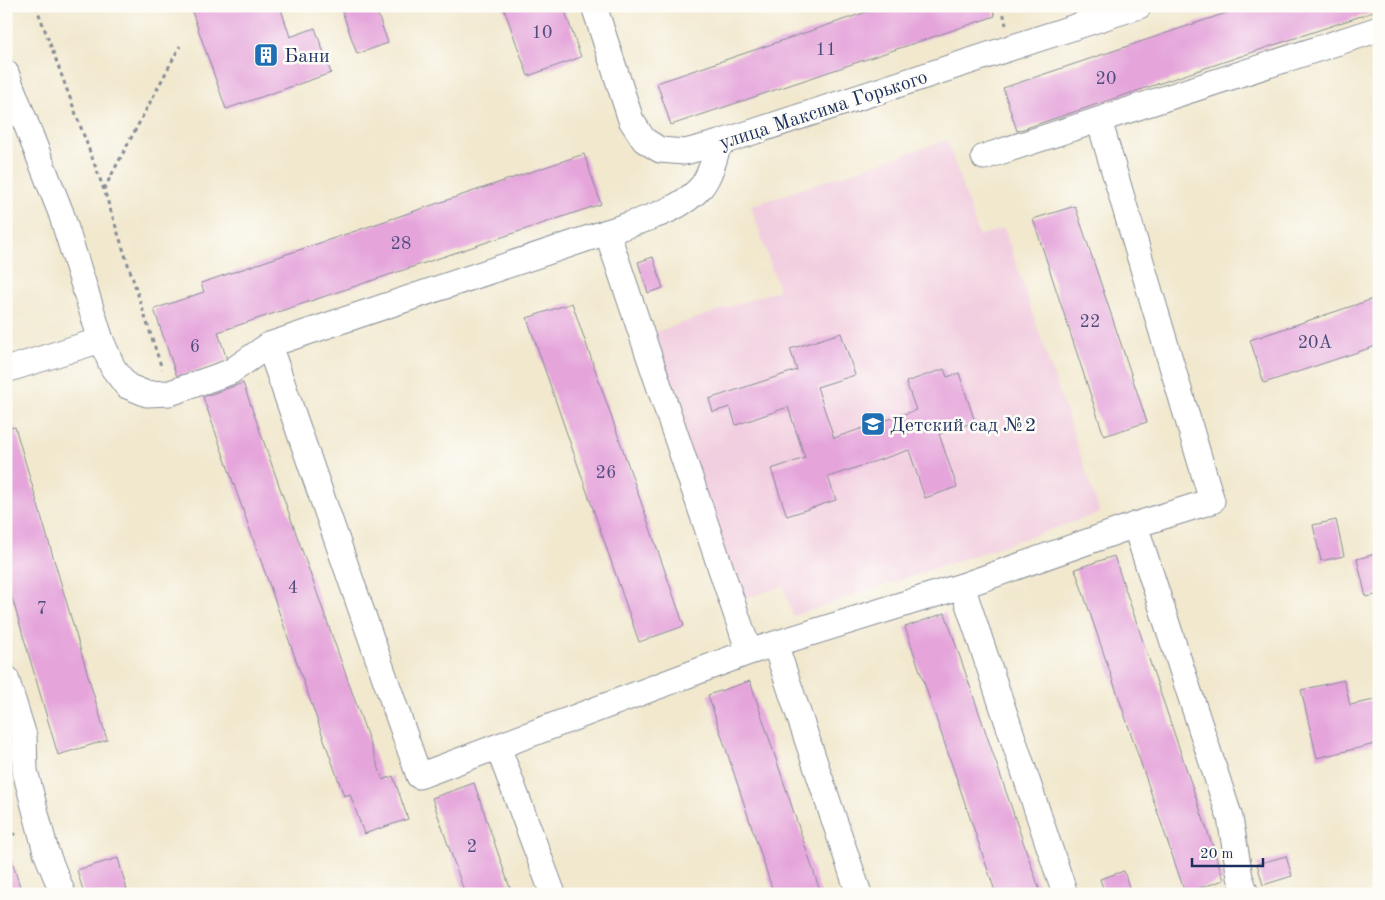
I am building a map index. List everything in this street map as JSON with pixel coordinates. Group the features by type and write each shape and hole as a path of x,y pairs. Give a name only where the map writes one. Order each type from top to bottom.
{"street":[{"name":"улица Максима Горького","path":"594,6 632,120 644,140 660,150 685,152 720,143 1139,6"},
{"path":"984,156 1379,29"},
{"path":"6,73 61,213 102,340 113,368 128,386 147,394 170,393 230,372 269,346 607,232 681,205 703,185 720,143"},
{"path":"269,346 419,776 749,652 962,586 1135,525 1212,501 1099,120"},
{"path":"607,232 749,652"},
{"path":"6,370 102,340"},
{"path":"1135,525 1230,818 1240,877 1246,894"},
{"path":"962,586 1065,894"},
{"path":"775,644 859,894"},
{"path":"6,678 24,736 25,771 46,852 64,894"},
{"path":"498,746 553,894"}],"path":[{"path":"36,6 104,190 170,393"},
{"path":"104,190 180,46"}],"shaded area":[{"name":"Детский сад №2","path":"947,140 979,236 1004,228 1100,513 793,616 783,586 736,601 647,335 779,290 751,206"}],"building":[{"name":"Бани","path":"190,6 280,6 290,37 315,28 331,73 226,109"},
{"path":"355,6 375,6 388,43 357,54 342,11"},
{"path":"503,6 563,6 581,57 528,76"},
{"path":"884,6 992,6 995,16 671,125 657,83"},
{"path":"1247,6 1379,6 1379,10 1017,131 1003,88"},
{"path":"584,154 601,204 218,332 227,360 177,377 154,309 204,292 201,283"},
{"path":"1075,206 1147,422 1104,436 1033,219"},
{"path":"653,257 663,288 648,293 638,262"},
{"path":"1379,297 1379,345 1264,383 1250,340"},
{"path":"572,303 684,626 639,642 527,318"},
{"path":"841,333 855,375 817,387 834,438 916,410 906,382 944,369 947,377 959,373 975,422 939,434 957,487 925,498 909,450 828,477 836,500 787,516 771,469 805,458 788,407 736,425 730,407 713,412 709,399 797,370 790,349"},
{"path":"243,383 383,780 393,776 408,819 364,834 350,794 344,796 203,397"},
{"path":"15,427 107,740 58,755 6,577 6,429"},
{"path":"1336,520 1344,556 1321,561 1313,525"},
{"path":"1379,553 1379,594 1366,597 1357,559"},
{"path":"1114,556 1224,880 1185,893 1075,569"},
{"path":"945,613 1041,894 996,894 905,627"},
{"path":"1344,680 1350,705 1379,699 1379,743 1317,758 1301,690"},
{"path":"750,681 821,894 774,894 708,695"},
{"path":"474,783 512,894 465,894 432,798"},
{"path":"6,851 9,851 22,893 6,894"},
{"path":"1286,856 1292,876 1263,885 1257,864"},
{"path":"118,858 128,894 84,894 77,870"},
{"path":"1124,871 1131,894 1105,894 1100,879"}],"place":[{"name":"Бани","path":"266,55"},
{"name":"Детский сад №2","path":"873,424"}]}
